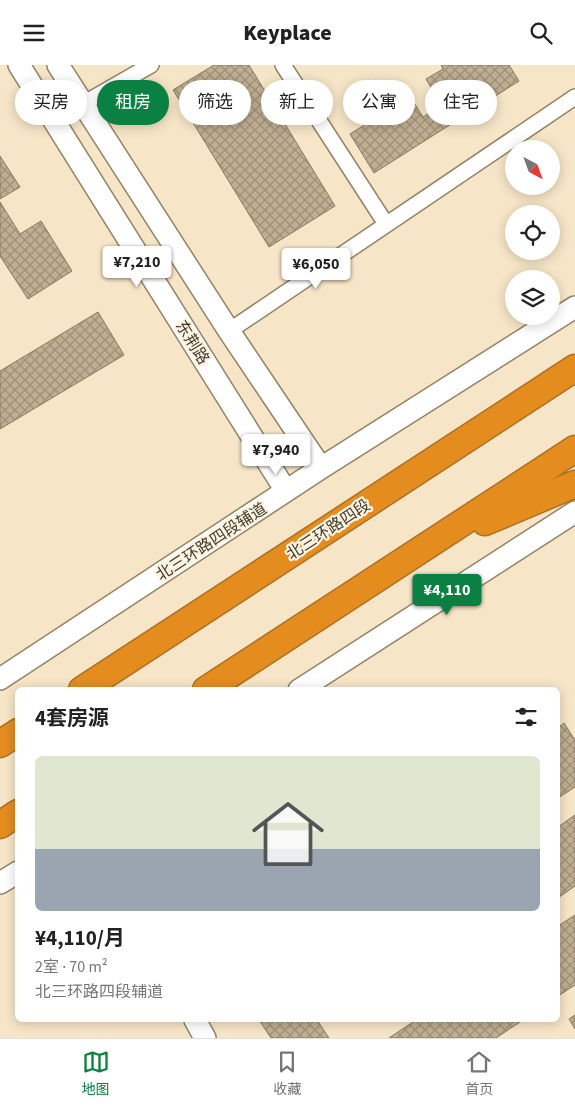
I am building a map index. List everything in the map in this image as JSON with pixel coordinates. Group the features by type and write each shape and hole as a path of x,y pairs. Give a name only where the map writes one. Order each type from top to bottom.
{"highway":[{"name":"北三环路四段","path":"87,687 575,367"},
{"path":"211,687 575,449"},
{"path":"423,548 575,484"},
{"path":"0,744 15,734"},
{"path":"0,825 15,815"}],"main road":[{"name":"东荆路","path":"19,65 286,491"},
{"path":"58,65 68,80"},
{"path":"87,110 229,331 322,468"},
{"name":"北三环路四段辅道","path":"0,679 286,491 575,307"},
{"path":"304,687 575,512"},
{"path":"0,883 15,874"},
{"path":"196,1022 205,1038"}],"street":[{"path":"87,102 151,65"},
{"path":"283,65 386,224"},
{"path":"229,331 575,97"}],"building":[{"path":"214,65 249,65 261,85 261,125 286,125 335,206 269,247 194,125 251,125 251,80 189,80"},
{"path":"441,65 509,65 519,81 497,95 497,80 427,80 443,69"},
{"path":"179,86 179,100 173,90"},
{"path":"415,104 423,117 425,116 425,125 450,125 374,173 350,134 364,125 415,125"},
{"path":"0,156 20,187 0,199"},
{"path":"0,202 20,234 41,221 72,271 28,299 0,256"},
{"path":"98,312 124,355 0,429 0,371"},
{"path":"564,723 575,740 575,787 560,797 560,726"},
{"path":"575,815 575,886 560,897 560,826"},
{"path":"575,915 575,985 560,995 560,925"},
{"path":"575,1015 575,1029 569,1019"},
{"path":"260,1022 318,1022 329,1038 271,1038"},
{"path":"413,1022 520,1022 496,1038 389,1038"}]}
